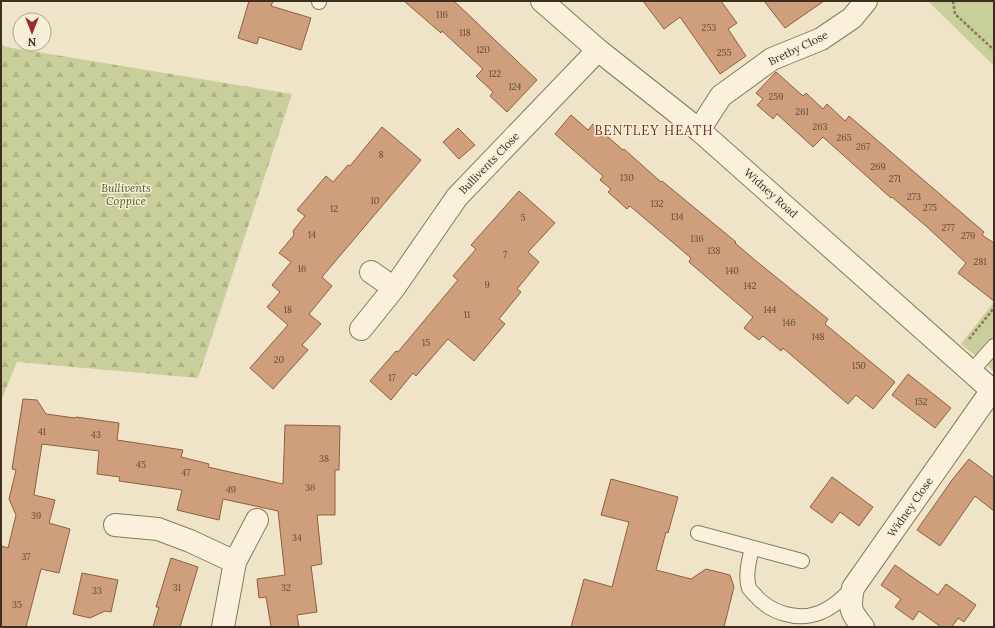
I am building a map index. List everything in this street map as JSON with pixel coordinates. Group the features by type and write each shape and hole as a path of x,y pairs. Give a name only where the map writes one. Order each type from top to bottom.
{"street":[{"name":"Widney Road","path":"542,1 598,50 699,130 993,391"},
{"name":"Bretby Close","path":"699,130 721,96 772,59 821,38 852,18 866,1"},
{"name":"Bullivents Close","path":"361,329 394,288 457,197 598,50"},
{"path":"371,272 394,288"},
{"name":"Widney Close","path":"863,627 854,616 850,604 854,587 993,391"},
{"path":"223,627 235,562 256,520"},
{"path":"115,525 158,529 190,541 235,562"}],"lane":[{"path":"971,372 994,346"},
{"path":"698,533 802,561"},
{"path":"752,548 748,578 750,588 761,602 777,612 797,616 819,613 833,606 854,587"}],"path":[{"path":"953,1 955,14 994,50"},
{"path":"965,344 994,308"}],"green space":[{"path":"928,1 994,1 994,66"},
{"name":"Bullivents Coppice","path":"1,46 12,48 12,52 37,52 292,94 198,378 17,362 1,401"},
{"path":"994,302 994,371 961,344"}],"building":[{"path":"249,1 273,1 271,6 311,18 301,50 259,37 257,44 238,38"},
{"path":"404,1 454,1 537,80 507,112 490,96 493,92 476,76 483,69 442,31 441,33"},
{"path":"643,1 721,1 737,23 728,29 746,56 720,74 680,17 664,29"},
{"path":"764,1 824,1 785,28"},
{"path":"776,72 803,96 806,93 823,109 827,104 845,121 849,116 984,232 982,235 994,243 994,301 958,273 966,263 926,226 892,197 891,198 823,137 813,147 777,114 773,119 757,105 763,99 756,93"},
{"path":"571,115 588,130 593,124 623,150 624,149 661,182 662,181 736,242 735,243 756,261 828,319 825,324 895,382 873,409 856,395 848,404 783,348 781,351 763,336 759,340 744,328 753,317 689,262 691,258 630,206 627,209 608,192 611,189 600,180 603,176 555,134"},
{"path":"382,127 421,160 322,277 332,286 309,314 321,324 302,345 308,350 273,389 250,368 288,325 267,307 280,292 272,285 291,262 279,253 294,235 293,231 305,216 297,210 326,176 333,182 348,165 350,166"},
{"path":"458,128 475,145 459,159 443,142"},
{"path":"519,191 555,223 528,252 539,262 517,289 521,292 499,319 505,324 474,361 448,339 416,376 413,373 391,400 370,381 396,351 398,352 458,280 453,276 476,249 471,245"},
{"path":"908,374 951,408 935,428 892,395"},
{"path":"23,399 37,400 46,414 119,423 117,440 183,450 181,457 209,464 208,467 283,484 285,425 340,426 339,470 335,470 335,515 317,515 322,564 311,566 317,612 297,615 299,627 271,627 266,597 259,598 257,579 285,575 278,511 223,499 219,520 177,510 182,490 119,481 120,477 97,474 99,451 42,444 34,495 55,500 49,523 70,529 59,573 41,569 26,627 1,627 1,546 8,548 16,515 9,499 16,470 12,469"},
{"path":"969,459 994,478 994,511 975,496 940,546 917,530 952,480"},
{"path":"832,477 873,507 859,526 840,512 832,523 810,507"},
{"path":"611,479 678,497 668,533 666,532 656,570 691,579 706,569 730,575 734,587 724,627 571,627 584,579 612,587 629,522 601,515"},
{"path":"171,558 198,567 180,627 153,627 159,607 156,607"},
{"path":"895,565 938,595 946,584 976,605 964,622 958,618 952,627 941,627 919,611 913,620 895,607 901,599 881,585"},
{"path":"82,573 118,580 111,612 105,611 90,618 73,614"}],"district":[{"name":"BENTLEY HEATH","path":"654,130"}]}
